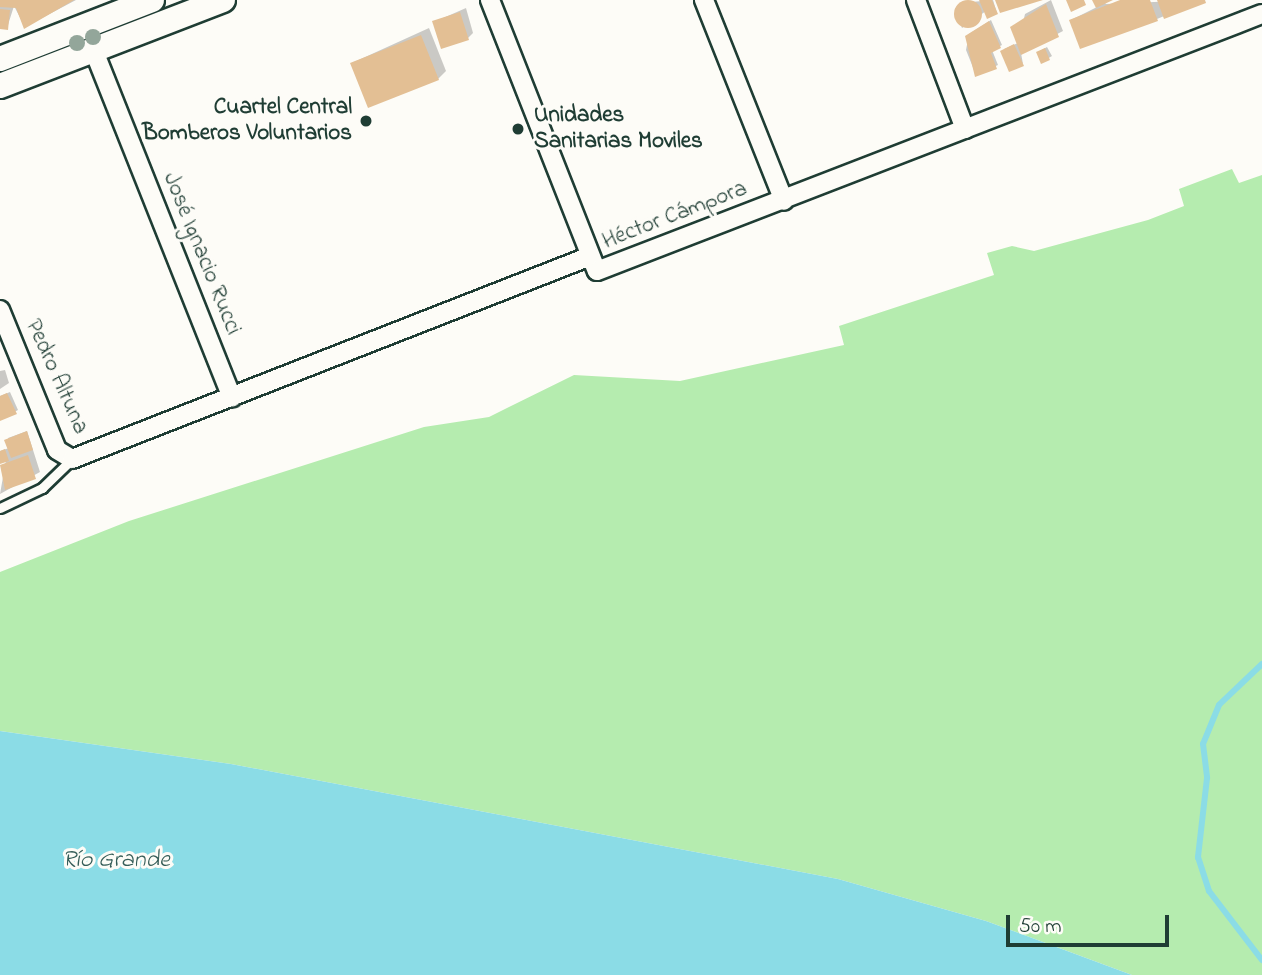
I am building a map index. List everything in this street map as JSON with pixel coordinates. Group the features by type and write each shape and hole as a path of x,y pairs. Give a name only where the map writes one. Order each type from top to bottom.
{"main road":[{"path":"0,58 152,0"},
{"path":"0,86 223,0"}],"street":[{"path":"490,0 588,257"},
{"path":"704,0 784,201"},
{"path":"916,0 965,129"},
{"name":"Héctor Cámpora","path":"72,459 588,257 597,271 1262,15"},
{"name":"José Ignacio Rucci","path":"94,51 232,397"},
{"name":"Pedro Altuna","path":"0,310 57,450 72,459"}],"lane":[{"path":"0,508 42,488 72,459"}],"green space":[{"path":"1232,169 1239,183 1262,175 1262,975 1132,975 986,921 838,879 231,764 0,731 0,572 129,521 424,427 489,417 574,375 680,381 844,345 839,326 994,275 987,253 1012,246 1034,251 1148,220 1184,206 1179,189"}],"water":[{"name":"Río Grande","path":"0,731 231,764 838,879 986,921 1132,975 0,975"}],"building":[{"path":"0,0 74,0 24,29 16,8 0,7"},
{"path":"968,0 978,4 982,14 978,24 968,28 958,24 954,14 958,4"},
{"path":"979,0 992,0 998,14 987,19"},
{"path":"995,0 1043,0 1000,13"},
{"path":"1066,0 1084,0 1086,5 1071,12"},
{"path":"1092,0 1113,0 1096,8"},
{"path":"1120,0 1150,0 1158,21 1080,49 1069,20"},
{"path":"1157,0 1205,0 1206,3 1164,19"},
{"path":"1046,4 1059,37 1021,55 1010,27"},
{"path":"0,9 10,10 8,30 0,29"},
{"path":"460,12 469,40 441,49 432,21"},
{"path":"989,21 1001,48 991,53 997,69 975,77 965,36"},
{"path":"421,35 439,80 368,108 350,63"},
{"path":"1014,44 1024,66 1009,72 1000,51"},
{"path":"1045,48 1050,60 1041,64 1036,52"},
{"path":"7,393 17,414 0,421 0,396"},
{"path":"27,431 33,450 11,458 4,440"},
{"path":"5,449 9,461 0,464 0,451"},
{"path":"28,455 36,479 5,490 0,465"}],"waterway":[{"path":"1262,664 1219,705 1203,744 1207,778 1198,857 1209,891 1262,960"}],"place":[{"name":"Cuartel Central Bomberos Voluntarios","path":"366,121"},
{"name":"Unidades Sanitarias Moviles","path":"518,129"}]}
